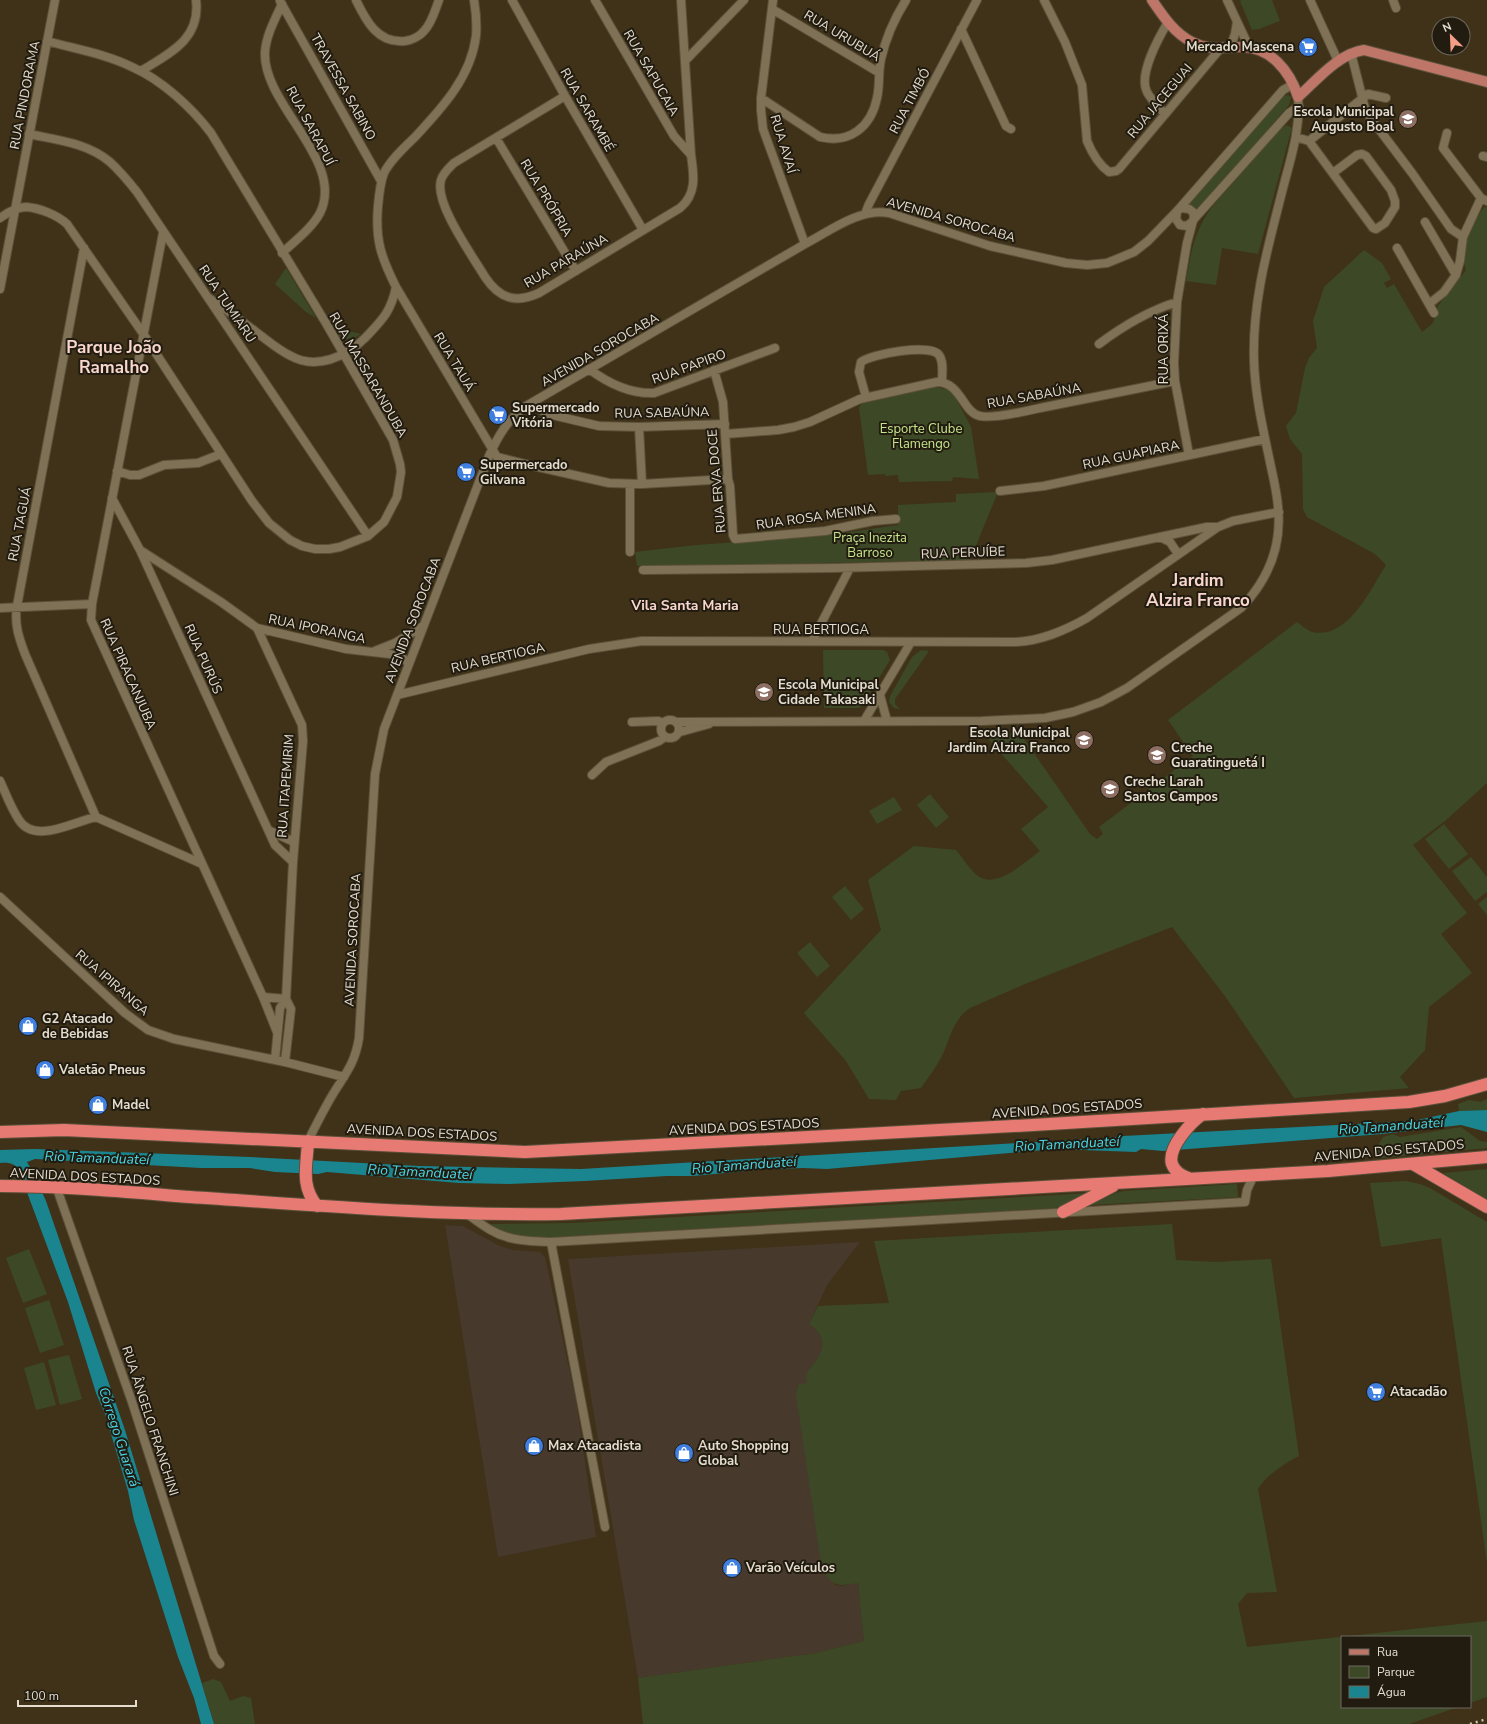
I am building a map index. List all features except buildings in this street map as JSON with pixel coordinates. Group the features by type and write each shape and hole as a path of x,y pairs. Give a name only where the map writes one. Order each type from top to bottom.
{"highway":[{"name":"AVENIDA DOS ESTADOS","path":"0,1132 64,1130 525,1152 1025,1126 1409,1102 1445,1096 1487,1084"},
{"path":"1188,1178 1178,1173 1172,1162 1172,1157 1176,1145 1193,1120 1203,1114"},
{"path":"308,1141 306,1184 311,1198 317,1206"},
{"name":"AVENIDA DOS ESTADOS","path":"0,1186 52,1186 317,1206 466,1213 561,1214 1254,1175 1413,1164 1487,1157"},
{"path":"1413,1164 1487,1207"},
{"path":"1063,1212 1118,1183"}],"main road":[{"path":"1152,0 1168,22 1183,37 1192,42 1205,46 1225,48 1249,47 1274,58 1294,84 1299,102"},
{"path":"1299,102 1338,62 1352,53 1369,51 1487,82"}],"street":[{"name":"RUA PINDORAMA","path":"0,288 55,0"},
{"path":"141,71 170,53 182,43 192,31 196,20 196,0"},
{"path":"356,0 375,31 389,40 399,42 409,40 424,32 429,25 439,0"},
{"path":"381,181 390,164 450,98 463,76 473,50 476,36 474,0"},
{"name":"RUA SARAMBÉ","path":"512,0 565,96 643,230"},
{"name":"RUA SAPUCAIA","path":"595,0 674,136 691,155"},
{"name":"RUA PARAÚNA","path":"565,96 448,168 443,175 440,189 445,209 491,286 504,296 522,299 539,293 680,208 689,200 694,184 681,0"},
{"path":"685,61 744,0"},
{"name":"RUA AVAÍ","path":"773,0 761,110 764,129 805,244"},
{"path":"762,98 820,137 829,140 852,136 862,128 872,115 878,96 878,72 891,25 906,0"},
{"name":"RUA TIMBÓ","path":"865,214 977,0"},
{"name":"RUA JACEGUAI","path":"1044,0 1082,85 1087,141 1090,148 1105,169 1113,172 1118,169 1165,114 1225,48"},
{"path":"1227,0 1249,47"},
{"path":"1310,0 1338,62"},
{"path":"1393,0 1396,8"},
{"name":"TRAVESSA SABINO","path":"281,2 381,181"},
{"name":"RUA SARAPUÍ","path":"281,2 267,42 265,53 268,72 279,95 322,172 325,190 323,206 316,218 282,253"},
{"name":"RUA URUBUÁ","path":"772,9 878,72"},
{"path":"1165,114 1147,92 1145,82 1157,39 1168,22"},
{"path":"1225,48 1235,34 1237,22"},
{"path":"961,29 1006,126 1011,129"},
{"name":"RUA MASSARANDUBA","path":"0,218 15,210 26,207 52,214 59,217 67,224 144,334 252,501 265,517 290,540 302,546 329,550 351,544 368,536 384,522 397,497 401,472 393,440 344,354 216,141 204,124 160,83 141,71 100,55 47,41"},
{"path":"1352,53 1366,112 1412,173 1451,229 1463,237"},
{"name":"AVENIDA SOROCABA","path":"308,1141 357,1054 375,774 384,729 492,449 501,432 510,420 521,410 534,402 805,244 850,220 865,214 878,212 889,213 990,246 1078,265 1107,263 1117,260 1140,248 1159,230 1283,90 1294,84"},
{"path":"1309,141 1368,94 1386,98"},
{"path":"632,722 658,721 663,723 669,720 676,722 982,721 1045,718 1080,710 1114,696 1233,615 1250,598 1268,571 1275,552 1278,534 1278,512 1265,439 1254,362 1255,316 1264,263 1296,137 1299,122 1299,102"},
{"path":"1193,220 1193,212 1189,209 1182,208 1177,211 1176,219 1181,225 1187,226 1193,220 1299,102"},
{"path":"1429,304 1444,292 1456,275 1460,261 1463,237 1484,199 1443,148 1447,133"},
{"name":"RUA TUMIARU","path":"29,134 72,143 90,149 110,161 137,192 368,536"},
{"path":"1296,137 1309,141 1373,228 1376,229 1382,226 1395,207 1395,197 1366,156 1362,154 1358,155 1334,173"},
{"name":"RUA PRÓPRIA","path":"496,138 576,271"},
{"name":"RUA TAUÁ","path":"381,181 376,222 378,244 385,265 396,287 492,449"},
{"name":"RUA ORIXÁ","path":"1189,455 1175,381 1174,363 1177,302 1187,243 1193,220"},
{"path":"1425,222 1456,275"},
{"name":"AVENIDA SOROCABA","path":"1159,230 1169,226 1181,225"},
{"name":"RUA ORIXÁ","path":"1181,225 1187,243"},
{"name":"RUA PIRACANJUBA","path":"163,232 92,604 91,620 200,863 263,997 277,1032"},
{"name":"RUA TAGUÁ","path":"84,248 17,606 16,624 19,638 96,817"},
{"path":"1397,248 1434,313"},
{"path":"209,298 289,356 297,360 317,362 329,360 344,354 361,342 382,320 390,309 396,287"},
{"path":"1099,344 1124,326 1166,305 1177,302"},
{"name":"RUA PAPIRO","path":"589,370 600,378 635,393 654,393 775,348"},
{"path":"726,434 778,430 794,427 810,422 856,400 942,382 942,362 936,352 906,350 871,357 861,362 858,368 866,397"},
{"name":"RUA ERVA DOCE","path":"714,370 723,402 733,535 735,539 739,540"},
{"name":"RUA SABAÚNA","path":"942,382 960,394 974,414 984,417 1018,413 1175,381"},
{"name":"RUA SABAÚNA","path":"534,402 539,409 548,414 599,426 639,427 725,424"},
{"path":"639,427 642,484"},
{"name":"RUA GUAPIARA","path":"1000,491 1044,486 1265,439"},
{"path":"492,449 497,457 506,460 595,480 642,484 728,479"},
{"path":"117,471 130,475 139,475 164,465 198,463 221,454"},
{"path":"630,484 630,552"},
{"name":"RUA PURÚS","path":"112,498 140,550 220,726 270,831 275,845 292,862"},
{"name":"RUA PERUÍBE","path":"644,570 850,568 1026,563 1052,560 1207,527 1218,527 1233,521 1278,512"},
{"name":"RUA ROSA MENINA","path":"739,540 825,531 896,519"},
{"name":"RUA BERTIOGA","path":"397,694 581,651 642,641 1027,642 1066,630 1087,618 1218,527"},
{"path":"1160,537 1170,542 1178,554"},
{"name":"RUA ITAPEMIRIM","path":"140,550 221,602 257,628 299,719 303,734 292,862 286,999 291,1009 285,1062"},
{"path":"812,642 850,568"},
{"path":"0,608 17,606 92,604"},
{"name":"RUA IPORANGA","path":"372,652 395,643 424,626"},
{"name":"RUA IPORANGA","path":"257,628 346,649 390,654 398,656 409,664"},
{"path":"864,721 911,642"},
{"path":"880,695 886,721"},
{"path":"676,722 680,728 680,732"},
{"path":"663,723 661,730 665,737 672,739 680,732 715,722"},
{"path":"592,776 606,762 659,741 665,737"},
{"path":"0,781 18,820 32,830 50,831 96,817 200,863"},
{"path":"270,831 294,842"},
{"name":"RUA IPIRANGA","path":"0,897 125,1013 148,1030 174,1039 285,1062 344,1077"},
{"path":"263,997 286,999"},
{"name":"RUA ITAPEMIRIM","path":"275,1060 280,1008 286,999"},
{"path":"466,1213 492,1230 507,1237 517,1240 551,1242 1246,1202 1247,1190 1254,1175"},
{"name":"RUA ÂNGELO FRANCHINI","path":"52,1186 132,1402 214,1656 220,1664"},
{"path":"551,1242 605,1527"}],"shaded area":[{"path":"445,1225 463,1226 500,1246 513,1250 540,1252 545,1257 576,1400 596,1537 498,1557"},
{"path":"860,1242 827,1285 809,1324 821,1337 823,1348 821,1356 807,1374 835,1585 842,1586 858,1582 864,1641 816,1653 638,1678 568,1259"}],"green space":[{"path":"1272,0 1280,21 1252,30 1240,1"},
{"path":"1288,95 1291,97 1289,105 1196,212 1188,205 1284,96"},
{"path":"1287,125 1292,128 1258,254 1222,248 1216,285 1186,281 1194,242 1206,216 1212,207 1280,129"},
{"path":"1485,207 1487,207 1487,783 1445,821 1413,845 1467,913 1441,934 1472,973 1429,1007 1425,1050 1400,1077 1409,1088 1294,1098 1225,996 1172,927 1025,984 970,1008 964,1013 956,1024 942,1056 921,1088 901,1091 896,1100 869,1099 846,1061 804,1013 881,930 868,880 914,846 956,850 978,876 985,879 1002,877 1019,867 1040,851 1021,829 1048,807 983,733 1020,733 1090,834 1097,839 1103,834 1099,827 1193,756 1168,720 1297,622 1312,632 1325,632 1336,628 1347,621 1365,599 1386,565 1375,554 1307,517 1303,509 1302,454 1290,439 1286,426 1296,413 1305,368 1309,358 1317,348 1313,321 1324,287 1364,250 1382,263 1391,279 1384,283 1387,288 1394,284 1422,332 1433,323 1438,306 1466,270 1464,264 1464,251 1477,217"},
{"path":"286,268 316,318 306,312 275,284"},
{"path":"332,327 361,334 348,339 341,337"},
{"name":"Esporte Clube Flamengo","path":"936,387 948,390 954,395 971,427 979,479 953,477 952,481 899,482 898,475 868,475 859,408 861,404"},
{"name":"Praça Inezita Barroso","path":"998,492 970,560 637,566 635,552 696,545 823,536 898,525 898,505 956,502 956,494"},
{"path":"823,650 883,650 887,652 890,660 861,707 824,708"},
{"path":"921,650 929,651 895,699 895,704 900,709 894,708 889,702 890,696 912,657"},
{"path":"930,794 949,817 936,828 917,805"},
{"path":"894,797 902,810 877,824 869,811"},
{"path":"1444,824 1468,854 1449,869 1425,839"},
{"path":"1471,857 1487,877 1487,892 1475,901 1452,871"},
{"path":"845,886 864,909 851,920 832,897"},
{"path":"1487,897 1487,915 1478,904"},
{"path":"810,942 830,966 817,977 797,953"},
{"path":"1487,1099 1487,1110 1459,1111 1458,1104 1469,1100 1481,1102"},
{"path":"1461,1127 1480,1141 1487,1142 1487,1148 1382,1158 1376,1149 1383,1137 1393,1134 1400,1137"},
{"path":"1487,1169 1487,1200 1443,1173"},
{"path":"1406,1181 1430,1188 1487,1222 1487,1563 1441,1238 1381,1247 1370,1183"},
{"path":"1237,1184 1238,1197 1090,1205 1124,1191"},
{"path":"1090,1193 1067,1205 1055,1208 555,1237 521,1236 505,1232 490,1224 572,1223"},
{"path":"1172,1224 1176,1260 1216,1262 1271,1259 1299,1456 1271,1474 1258,1489 1277,1592 1247,1593 1238,1604 1247,1647 1341,1637 1341,1708 1455,1708 1409,1724 643,1724 638,1678 816,1653 864,1641 858,1583 841,1585 834,1583 822,1570 796,1394 799,1384 807,1383 806,1374 816,1361 822,1349 821,1336 809,1324 818,1306 889,1303 874,1241"},
{"path":"29,1249 47,1294 23,1303 6,1258"},
{"path":"49,1300 64,1345 40,1353 25,1308"},
{"path":"69,1355 82,1399 60,1405 48,1360"},
{"path":"44,1362 56,1405 36,1410 24,1368"},
{"path":"1487,1621 1487,1697 1471,1703 1471,1636 1349,1636"},
{"path":"213,1679 221,1682 230,1701 243,1696 251,1698 255,1724 214,1724 202,1683"}],"water":[{"path":"1487,1110 1487,1132 1461,1125 1382,1134 1163,1151 1141,1149 1136,1152 1055,1149 827,1169 768,1169 693,1176 509,1184 459,1183 327,1172 318,1174 275,1172 250,1168 201,1168 35,1159 27,1162 46,1201 125,1430 214,1724 201,1724 194,1698 178,1657 134,1520 128,1491 105,1414 96,1393 68,1302 19,1171 16,1166 0,1163 0,1150 35,1149 250,1157 419,1166 581,1169 1123,1136 1413,1121 1459,1111"}],"railway":[{"path":"1470,1724 1487,1719"}],"place":[{"name":"Mercado Mascena","path":"1308,47"},
{"name":"Escola Municipal Augusto Boal","path":"1408,119"},
{"name":"Supermercado Vitória","path":"498,415"},
{"name":"Supermercado Gilvana","path":"466,472"},
{"name":"Escola Municipal Cidade Takasaki","path":"764,692"},
{"name":"Escola Municipal Jardim Alzira Franco","path":"1084,740"},
{"name":"Creche Guaratinguetá I","path":"1157,755"},
{"name":"Creche Larah Santos Campos","path":"1110,789"},
{"name":"G2 Atacado de Bebidas","path":"28,1026"},
{"name":"Valetão Pneus","path":"45,1070"},
{"name":"Madel","path":"98,1105"},
{"name":"Atacadão","path":"1376,1392"},
{"name":"Max Atacadista","path":"534,1446"},
{"name":"Auto Shopping Global","path":"684,1453"},
{"name":"Varão Veículos","path":"732,1568"}],"district":[{"name":"Parque João Ramalho","path":"114,357"},
{"name":"Jardim Alzira Franco","path":"1198,590"},
{"name":"Vila Santa Maria","path":"685,605"}],"water label":[{"name":"Rio Tamanduateí","path":"1391,1126"},
{"name":"Rio Tamanduateí","path":"1067,1144"},
{"name":"Rio Tamanduateí","path":"97,1158"},
{"name":"Rio Tamanduateí","path":"744,1165"},
{"name":"Rio Tamanduateí","path":"420,1172"},
{"name":"Córrego Guarará","path":"119,1437"}]}
